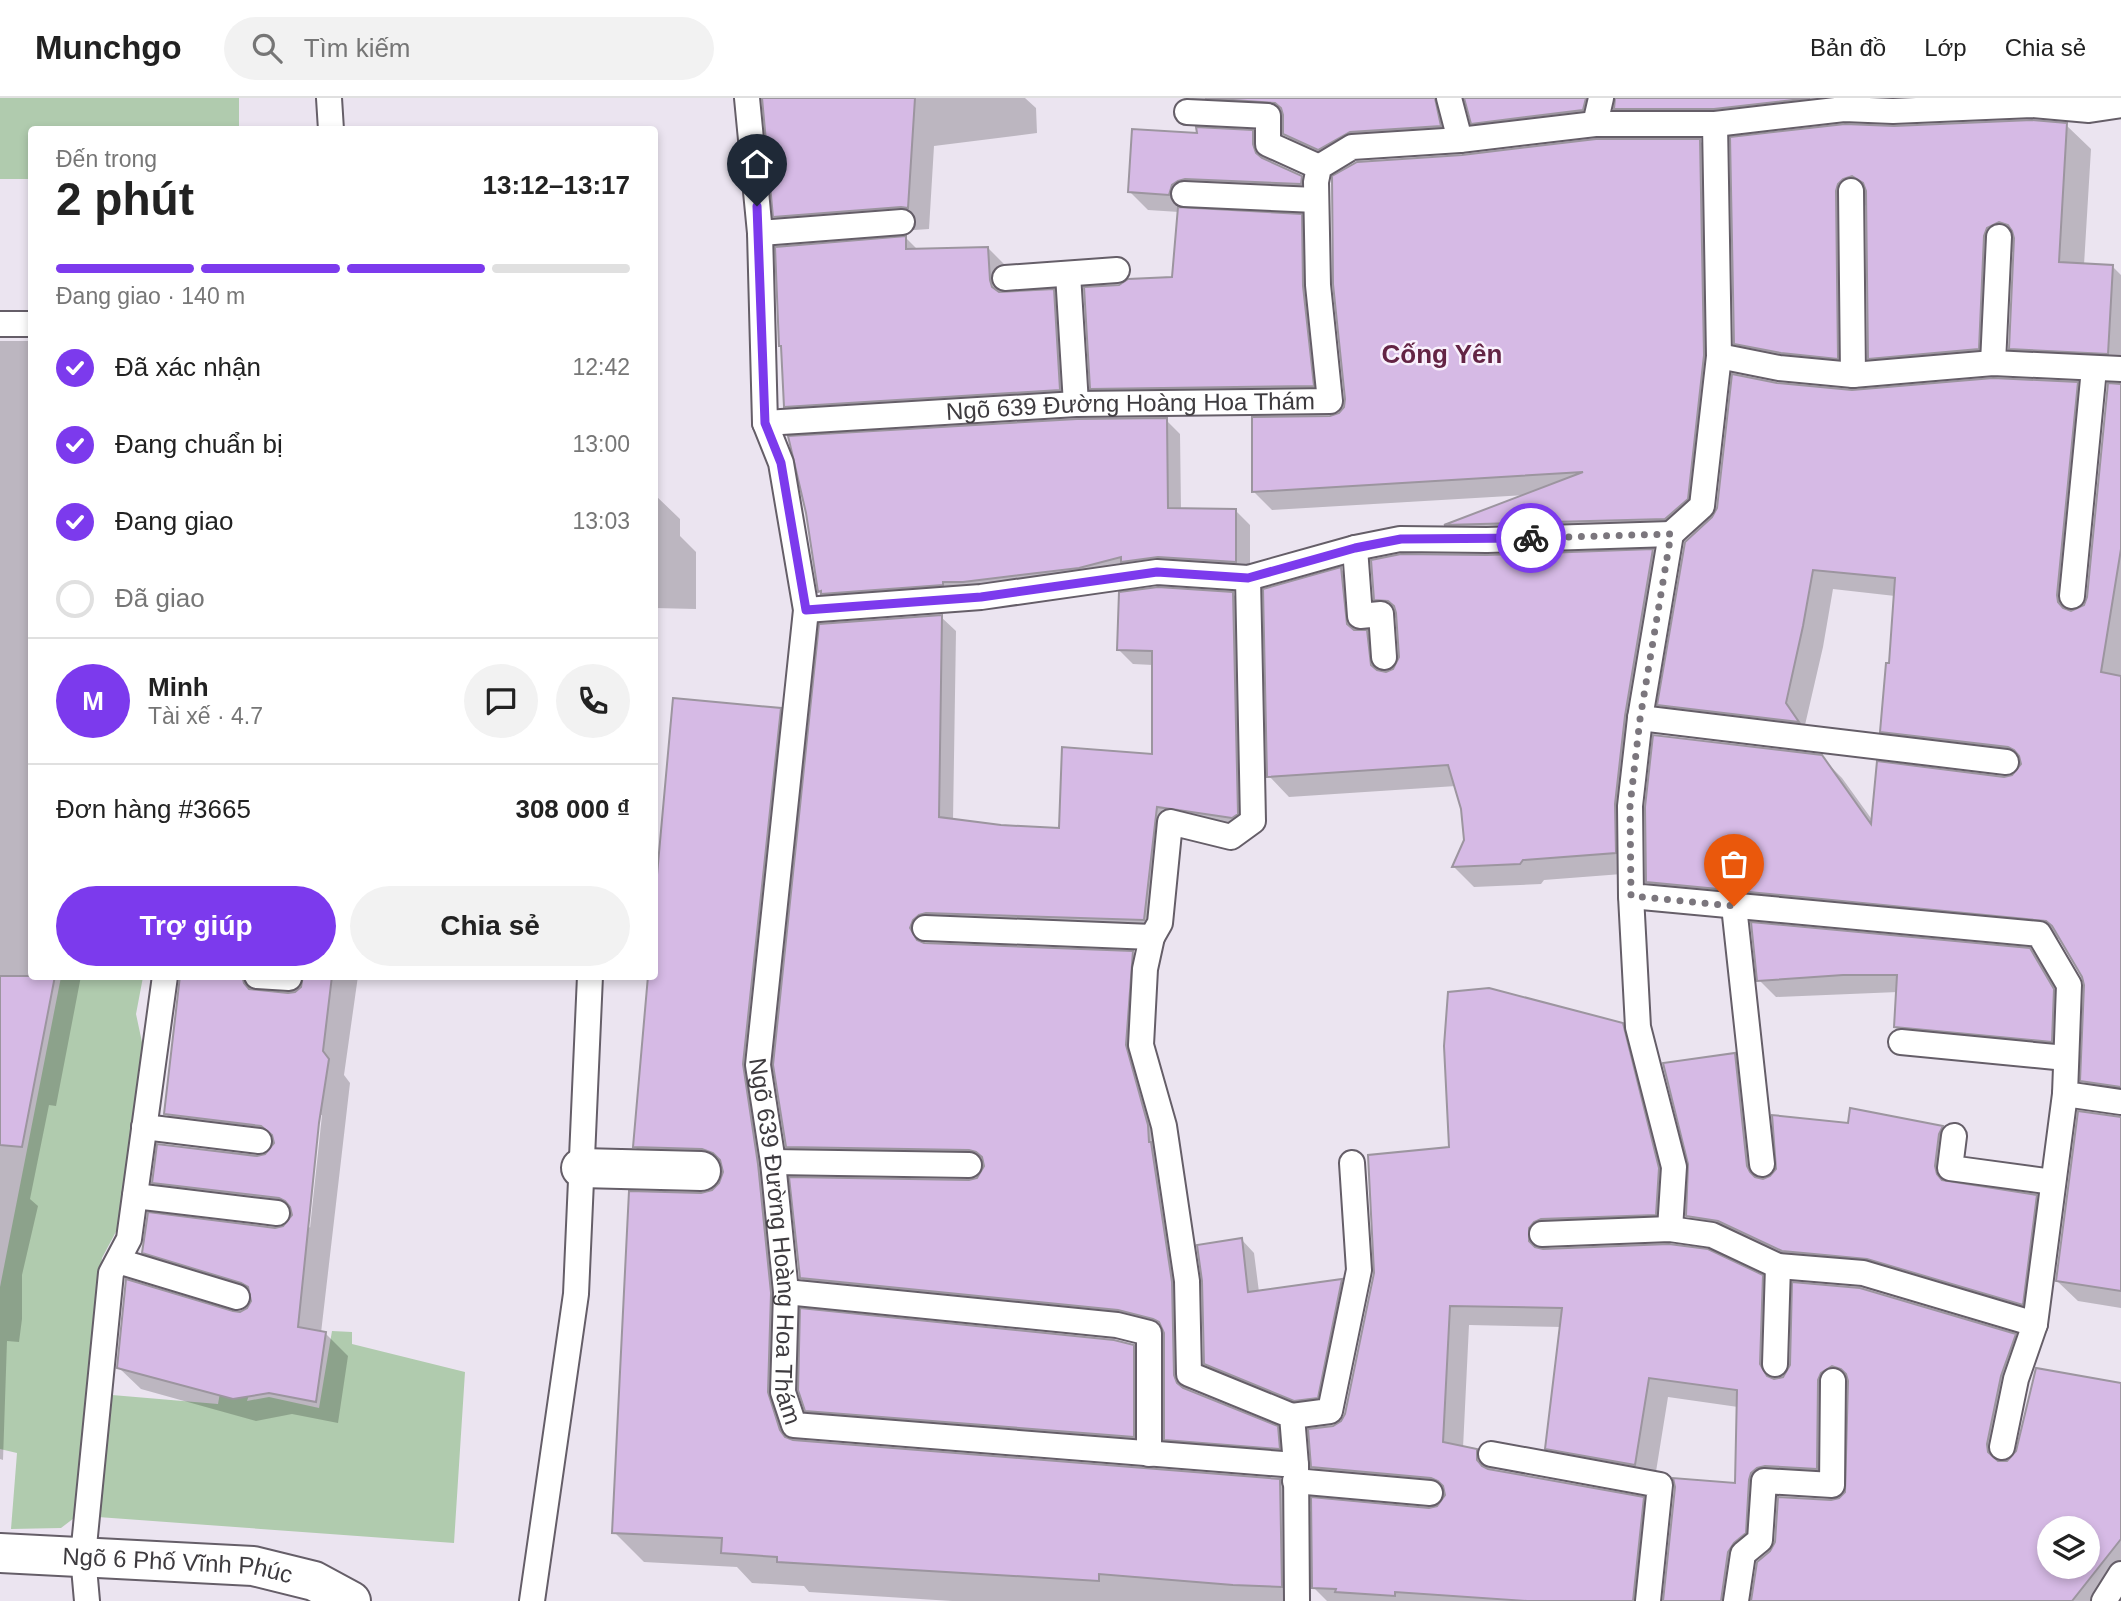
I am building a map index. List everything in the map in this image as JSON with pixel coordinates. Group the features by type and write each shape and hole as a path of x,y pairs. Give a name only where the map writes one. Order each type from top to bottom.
{"street":[{"path":"581,1168 701,1171"},
{"name":"Ngõ 6 Phố Vĩnh Phúc","path":"0,1553 253,1566 314,1581 351,1601"}],"lane":[{"path":"329,98 331,126"},
{"name":"Ngõ 639 Đường Hoàng Hoa Thám","path":"747,98 760,233 765,423 781,463 806,610 758,1065 773,1162 786,1293 783,1392 794,1426 1149,1454 1430,1493"},
{"path":"1449,98 1460,140"},
{"path":"1595,124 1601,98"},
{"path":"1187,112 1268,116 1268,144 1319,167 1352,147 1460,140 1595,124 1715,124 1894,104 2032,105 2089,110 2121,105"},
{"path":"1670,1229 1674,1167 1638,1027 1631,896 1630,806 1640,719 1671,534 1702,506 1719,356 1715,124"},
{"name":"Ngõ 639 Đường Hoàng Hoa Thám","path":"765,423 1076,404 1330,401 1318,285 1316,182 1319,167"},
{"path":"1851,191 1853,375"},
{"path":"1184,194 1316,200"},
{"path":"760,233 902,222"},
{"path":"1993,363 1999,237"},
{"path":"1005,278 1117,270"},
{"path":"1068,274 1076,404"},
{"path":"0,324 28,324"},
{"path":"1719,356 1779,368 1853,375 1993,363 2121,369"},
{"path":"2072,596 2094,369"},
{"path":"806,610 981,597 1157,572 1248,578 1355,548 1401,539 1487,540 1671,534"},
{"path":"1355,548 1360,615 1381,614 1384,657"},
{"path":"1248,578 1253,821 1231,837 1170,822 1160,923 1152,937 1145,969 1141,1045 1164,1126 1187,1281 1189,1374 1292,1416 1330,1411 1359,1270 1352,1163"},
{"path":"1640,719 2006,762"},
{"path":"1631,896 2039,934 2069,985 2065,1094 2035,1324 2016,1379 2002,1447"},
{"path":"1734,906 1762,1164"},
{"path":"925,928 1152,937"},
{"path":"87,1601 83,1556 111,1273 130,1239 164,980"},
{"path":"532,1601 576,1294 590,980"},
{"path":"1901,1042 2066,1058"},
{"path":"2065,1094 2121,1102"},
{"path":"144,1127 259,1141"},
{"path":"1954,1136 1950,1168 2053,1182"},
{"path":"773,1162 969,1165"},
{"path":"135,1196 278,1213"},
{"path":"1542,1234 1670,1229 1712,1235 1778,1266 1863,1273 2035,1324"},
{"path":"118,1261 237,1297"},
{"path":"1775,1364 1778,1266"},
{"path":"786,1293 1116,1325 1149,1333 1149,1454"},
{"path":"1736,1601 1743,1554 1760,1540 1764,1481 1832,1485 1833,1381"},
{"path":"1292,1416 1296,1473 1297,1601"},
{"path":"1491,1454 1660,1485 1648,1601"},
{"path":"2104,1601 2121,1574"}],"green space":[{"path":"0,98 239,98 239,126 28,126 28,179 0,179"},
{"path":"60,980 142,980 136,1014 146,1061 119,1226 102,1258 78,1515 61,1528 11,1529 17,1453 0,1449 0,1287"},
{"path":"332,1331 352,1332 352,1344 465,1372 454,1543 98,1517 95,1485 112,1395 218,1404 227,1354 260,1361 247,1401 269,1397 319,1408"}],"building":[{"path":"762,98 915,98 908,208 773,217"},
{"path":"1205,98 1435,98 1441,126 1350,132 1318,150 1283,134 1283,115 1281,108 1275,103"},
{"path":"1464,98 1586,98 1583,110 1471,124"},
{"path":"1615,98 1810,98 1714,109 1614,109"},
{"path":"2032,120 2067,123 2059,262 2113,265 2108,354 2009,349 2014,238 2008,225 1999,222 1987,228 1984,236 1979,349 1868,359 1866,191 1863,183 1852,176 1843,179 1836,191 1838,359 1781,353 1734,344 1730,137 1845,124 1894,126"},
{"path":"1196,127 1253,130 1256,153 1302,176 1301,184 1185,179 1172,185 1169,195 1128,192 1132,129 1197,133"},
{"path":"1596,139 1700,139 1704,355 1688,499 1665,519 1444,525 1583,472 1252,492 1252,417 1330,416 1339,413 1344,407 1333,284 1332,176 1357,162 1462,155"},
{"path":"1178,207 1302,214 1303,286 1314,386 1090,389 1084,287 1119,285 1128,279 1172,277"},
{"path":"906,236 906,249 988,247 990,280 992,287 999,292 1054,289 1060,390 784,407 775,247"},
{"path":"1732,374 1777,383 1852,390 1993,378 2078,382 2057,595 2063,608 2071,611 2084,605 2087,597 2108,383 2121,384 2121,549 2101,672 2121,676 2121,1087 2080,1081 2084,985 2052,926 2046,921 1646,882 1645,807 1653,735 1822,755 1871,824 1877,761 2004,777 2012,775 2021,764 2019,756 2008,747 1880,732 1886,663 1889,663 1895,578 1813,570 1786,703 1799,722 1657,705 1685,542 1712,517 1717,508"},
{"path":"1167,418 1168,508 1236,509 1236,562 1158,557 1121,562 1121,557 1079,568 943,582 943,585 821,594 821,591 818,592 806,513 788,436 1077,419"},
{"path":"1653,549 1625,716 1615,804 1616,853 1523,860 1520,864 1452,867 1464,840 1461,809 1448,765 1267,777 1263,589 1341,567 1347,624 1354,630 1367,630 1371,665 1386,672 1393,669 1399,657 1396,613 1394,606 1388,601 1374,600 1371,560 1401,554 1487,555"},
{"path":"1158,587 1233,592 1238,814 1232,818 1157,807 1144,920 926,913 913,920 910,928 917,940 924,943 1133,951 1126,1045 1148,1125 1172,1282 1174,1375 1183,1388 1278,1426 1280,1449 1164,1440 1164,1333 1159,1322 1153,1319 1118,1310 800,1278 789,1177 969,1180 977,1178 984,1166 982,1157 969,1150 786,1147 773,1065 819,624 942,615 939,817 1001,825 1059,828 1062,747 1152,754 1152,651 1117,650 1119,592"},
{"path":"673,698 781,708 743,1064 758,1164 771,1293 768,1392 780,1430 785,1437 793,1440 1280,1479 1282,1587 1099,1574 1099,1581 777,1562 777,1557 721,1553 722,1538 612,1533 629,1191 701,1193 712,1190 719,1183 723,1172 720,1160 713,1153 702,1149 633,1147 648,980 658,980 658,864"},
{"path":"1751,922 2030,948 2054,989 2052,1042 1894,1027 1897,975 1843,975 1757,981"},
{"path":"0,976 54,980 22,1147 0,1145"},
{"path":"180,980 243,980 249,989 288,993 301,987 302,980 332,980 323,1051 329,1059 319,1123 298,1327 326,1332 316,1402 269,1393 233,1399 117,1368 126,1279 233,1311 240,1312 247,1308 251,1301 248,1287 241,1283 142,1253 148,1212 275,1228 283,1226 292,1215 290,1207 279,1198 152,1183 157,1144 257,1156 265,1154 274,1143 272,1135 261,1126 164,1114"},
{"path":"1489,988 1623,1023 1659,1168 1656,1215 1541,1219 1529,1228 1529,1241 1535,1247 1543,1249 1669,1244 1708,1249 1763,1275 1760,1364 1767,1376 1774,1379 1783,1377 1790,1365 1792,1282 1860,1288 2016,1334 2001,1376 1987,1444 1988,1452 1998,1461 2007,1461 2016,1451 2036,1368 2121,1383 2121,1539 2100,1566 2100,1516 2037,1516 2037,1579 2089,1579 2072,1601 1751,1601 1757,1562 1770,1551 1775,1542 1778,1497 1831,1500 1839,1498 1845,1492 1848,1381 1841,1369 1832,1366 1821,1373 1818,1380 1817,1469 1765,1466 1751,1473 1746,1533 1728,1552 1721,1601 1663,1601 1675,1487 1673,1478 1735,1483 1737,1390 1649,1378 1635,1465 1545,1449 1562,1308 1450,1306 1443,1442 1477,1449 1477,1460 1488,1469 1644,1497 1633,1601 1527,1601 1395,1592 1395,1596 1312,1588 1311,1497 1429,1508 1437,1506 1445,1495 1443,1486 1431,1478 1311,1467 1308,1429 1333,1426 1341,1421 1345,1414 1374,1273 1368,1155 1449,1147 1444,1046 1448,992"},
{"path":"1735,1053 1747,1166 1755,1177 1763,1179 1776,1169 1772,1115 1848,1123 1850,1108 1943,1126 1939,1134 1935,1166 1942,1180 2037,1195 2023,1305 1867,1259 1782,1251 1718,1221 1686,1216 1688,1164 1663,1063"},
{"path":"2078,1111 2121,1117 2121,1291 2056,1281"},
{"path":"1242,1238 1248,1292 1342,1279 1318,1398 1294,1401 1204,1364 1202,1281 1197,1245"},
{"path":"800,1308 1114,1340 1134,1345 1134,1437 805,1411 798,1390"}],"way so far":[{"path":"1531,538 1671,534 1640,719 1630,806 1631,896 1734,906"}],"district":[{"name":"Cống Yên","path":"1442,354"}],"route":[{"path":"757,206 765,423 781,463 806,610 981,597 1157,572 1248,578 1355,548 1401,539 1531,538"}]}
